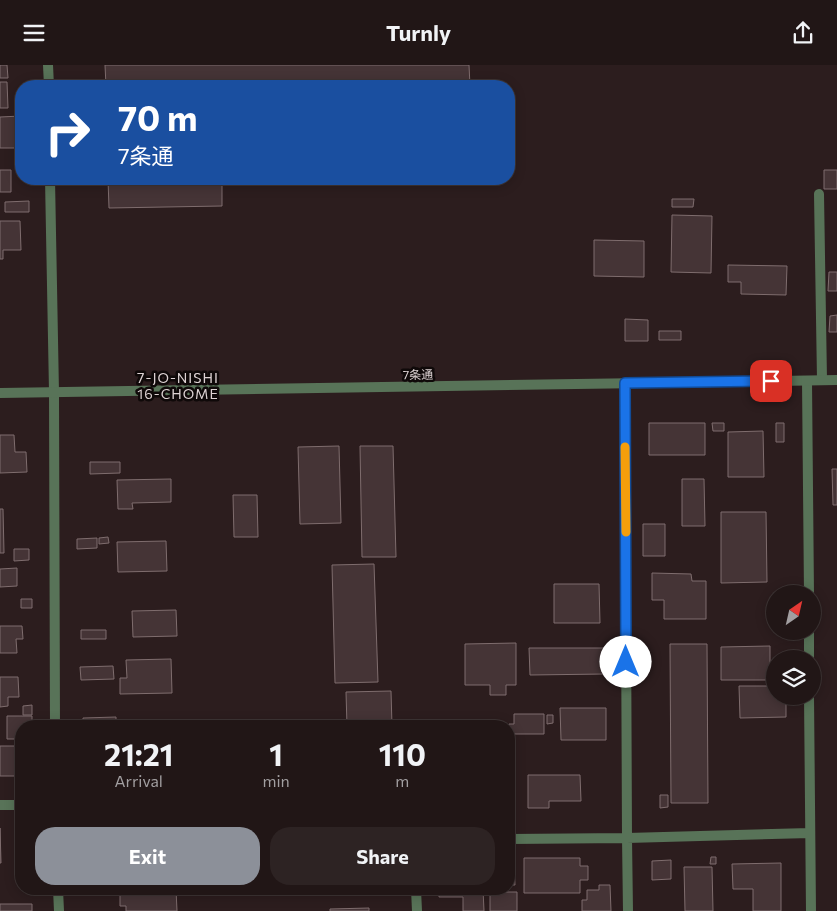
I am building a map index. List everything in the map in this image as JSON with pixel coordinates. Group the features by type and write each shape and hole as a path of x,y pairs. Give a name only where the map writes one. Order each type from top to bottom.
{"street":[{"path":"48,65 48,80"},
{"path":"50,185 54,392 55,720"},
{"path":"819,194 822,381"},
{"name":"7条通","path":"0,393 837,380"},
{"path":"807,381 808,585"},
{"path":"625,383 628,911"},
{"path":"809,705 811,911"},
{"path":"0,805 15,805"},
{"path":"515,839 810,833"},
{"path":"58,895 59,911"},
{"path":"416,895 417,911"}],"building":[{"path":"0,65 7,65 8,78 0,78"},
{"path":"105,65 469,65 470,80 106,80"},
{"path":"0,82 7,82 8,108 0,108"},
{"path":"15,116 15,148 0,148 0,117"},
{"path":"0,170 11,170 11,192 0,192"},
{"path":"824,170 837,170 837,189 824,189"},
{"path":"108,185 222,185 222,206 109,208"},
{"path":"672,199 694,199 693,207 672,207"},
{"path":"29,201 29,212 5,212 5,202"},
{"path":"672,215 712,216 711,273 671,272"},
{"path":"0,221 20,221 21,250 3,250 3,259 0,259"},
{"path":"594,240 644,241 644,277 594,276"},
{"path":"728,265 787,266 786,295 741,294 741,282 728,282"},
{"path":"829,272 837,272 837,291 828,291"},
{"path":"837,315 837,332 829,332 830,316"},
{"path":"625,319 648,320 648,341 625,341"},
{"path":"659,331 681,331 681,340 659,340"},
{"path":"649,423 705,423 705,455 649,455"},
{"path":"712,423 724,423 724,431 713,431"},
{"path":"776,423 784,423 784,442 776,442"},
{"path":"763,431 764,477 728,477 728,432"},
{"path":"0,435 14,435 15,452 26,452 27,472 0,473"},
{"path":"339,446 341,523 300,524 298,447"},
{"path":"360,446 393,446 396,557 362,557"},
{"path":"90,462 120,462 120,473 90,474"},
{"path":"832,469 837,469 837,505 833,505"},
{"path":"171,479 171,502 132,503 133,509 118,509 117,480"},
{"path":"682,479 704,479 705,526 682,526"},
{"path":"233,495 257,495 258,537 234,537"},
{"path":"0,509 3,509 4,553 0,553"},
{"path":"721,512 766,512 767,582 721,583"},
{"path":"643,524 665,524 665,556 643,556"},
{"path":"108,537 109,543 99,544 99,538"},
{"path":"97,538 97,548 77,549 77,539"},
{"path":"166,541 167,571 118,572 117,542"},
{"path":"14,549 29,549 29,560 14,561"},
{"path":"374,564 378,682 335,683 332,565"},
{"path":"17,568 17,586 0,587 0,569"},
{"path":"652,573 691,574 692,581 706,581 706,619 664,619 664,600 652,600"},
{"path":"554,584 599,584 600,623 554,623"},
{"path":"21,599 32,599 32,608 21,608"},
{"path":"176,610 177,636 133,637 132,611"},
{"path":"0,626 22,626 23,639 16,639 17,653 0,653"},
{"path":"81,630 106,630 106,639 81,639"},
{"path":"516,643 516,685 506,685 506,695 490,695 490,685 465,685 465,644"},
{"path":"670,644 707,644 708,803 671,803"},
{"path":"770,646 770,650 766,650 766,680 721,680 721,647"},
{"path":"529,648 605,648 605,674 530,675"},
{"path":"171,659 172,693 120,694 120,678 127,678 126,660"},
{"path":"113,666 114,679 81,680 80,667"},
{"path":"0,677 18,677 19,697 8,697 8,706 0,707"},
{"path":"739,686 766,686 766,705 786,705 786,717 740,718"},
{"path":"391,691 392,720 347,720 346,692"},
{"path":"32,705 32,715 23,715 23,706"},
{"path":"560,708 606,708 606,740 561,740"},
{"path":"514,714 544,714 544,734 515,734"},
{"path":"547,715 553,715 553,723 547,724"},
{"path":"7,716 32,716 32,720 15,720 15,739 7,739"},
{"path":"116,717 116,720 83,720 83,718"},
{"path":"0,746 15,746 15,776 0,776"},
{"path":"528,775 580,775 581,801 549,801 549,808 528,808"},
{"path":"660,795 668,795 668,807 660,808"},
{"path":"0,828 1,863 0,863"},
{"path":"711,857 716,857 716,864 710,864"},
{"path":"524,858 580,858 580,866 588,866 588,880 580,880 580,893 524,893"},
{"path":"671,860 671,879 652,880 652,861"},
{"path":"781,863 781,911 753,911 753,889 733,889 732,864"},
{"path":"684,867 712,867 713,911 685,911"},
{"path":"599,885 610,885 611,911 582,911 582,900 587,900 587,890 599,890"},
{"path":"515,892 517,892 517,911 490,911 490,895 515,895"},
{"path":"120,895 176,895 177,911 126,911 126,906 120,906"},
{"path":"439,895 483,895 484,911 463,911 463,897 439,897"},
{"path":"0,904 32,904 32,911 0,911"},
{"path":"369,908 369,911 330,911 330,909"}],"slow traffic":[{"path":"625,447 626,532"}],"district":[{"name":"7-JO-NISHI 16-CHOME","path":"178,385"}],"route":[{"path":"626,662 625,383 771,381"}]}
